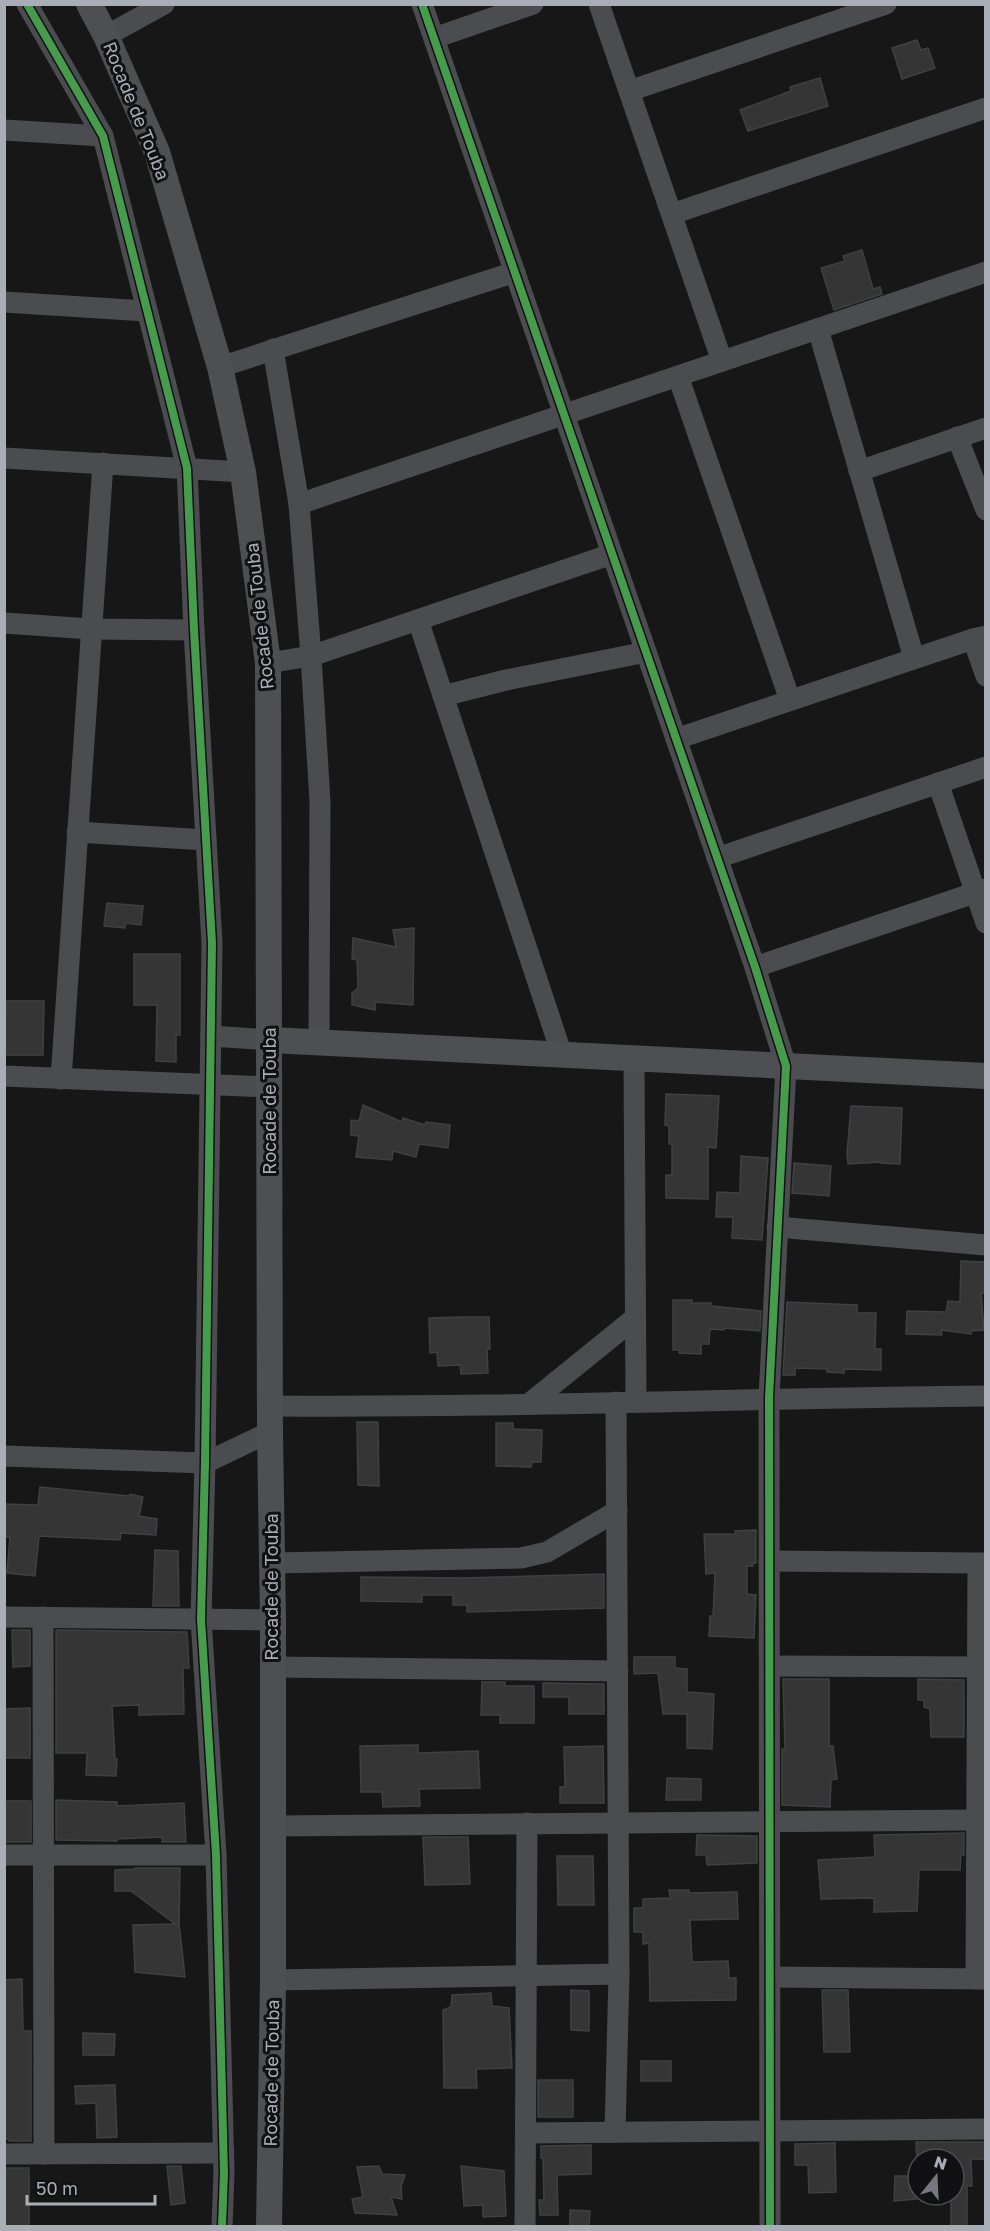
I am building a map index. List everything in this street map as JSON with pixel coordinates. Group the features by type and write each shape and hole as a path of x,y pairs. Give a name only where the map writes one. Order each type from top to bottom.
{"main road":[{"name":"Rocade de Touba","path":"89,4 106,36 157,152 220,367 243,472 268,663 270,1432 273,1563 273,1980 269,2226"},
{"path":"270,1040 986,1076"}],"street":[{"path":"27,4 103,136 187,468 212,943 201,1619 216,1855 224,2153 222,2226"},
{"path":"106,36 164,4"},
{"path":"422,4 755,968 786,1066 769,1398 770,2226"},
{"path":"434,38 533,4"},
{"path":"599,4 722,361"},
{"path":"630,92 886,4"},
{"path":"672,214 986,108"},
{"path":"4,130 103,136"},
{"path":"220,367 515,272"},
{"path":"298,504 986,272"},
{"path":"4,302 146,310"},
{"path":"818,329 914,658"},
{"path":"273,349 298,504 311,656 320,801 319,1043"},
{"path":"678,376 790,700"},
{"path":"859,471 986,428"},
{"path":"957,437 986,510"},
{"path":"4,458 243,472"},
{"path":"60,1078 103,464"},
{"path":"268,663 311,656 612,554"},
{"path":"418,620 562,1055"},
{"path":"4,623 91,629 194,630"},
{"path":"676,739 979,637 986,676"},
{"path":"443,696 506,680 646,652"},
{"path":"717,858 986,767"},
{"path":"938,783 981,891 986,923"},
{"path":"77,832 206,840"},
{"path":"755,968 981,891"},
{"path":"211,1036 270,1040"},
{"path":"615,2132 619,1974 616,1511 635,1318 634,1059"},
{"path":"4,1076 270,1087"},
{"path":"777,1227 986,1245"},
{"path":"530,1403 635,1318"},
{"path":"271,1406 986,1396"},
{"path":"4,1456 205,1463 270,1432"},
{"path":"273,1563 521,1558 547,1552 616,1511"},
{"path":"770,1562 982,1563 977,1820 981,1979 770,1977"},
{"path":"4,1617 273,1620"},
{"path":"43,1617 44,2154"},
{"path":"770,1666 981,1667"},
{"path":"273,1667 618,1671"},
{"path":"272,1826 977,1820"},
{"path":"525,2226 527,1823"},
{"path":"4,1855 216,1855"},
{"path":"273,1980 619,1974"},
{"path":"527,2133 986,2129"},
{"path":"4,2154 224,2153"}],"building":[{"path":"917,40 921,50 928,48 935,68 902,79 892,48"},
{"path":"820,78 828,106 748,131 740,110 791,91 790,87"},
{"path":"862,250 873,289 880,287 882,294 834,310 821,268 845,261 843,256"},
{"path":"107,903 143,906 141,925 126,923 125,928 104,926"},
{"path":"414,928 413,1005 375,1002 375,1010 352,1005 352,993 358,988 357,960 352,959 353,938 396,947 393,930"},
{"path":"134,954 180,954 180,1035 176,1035 176,1062 156,1061 157,1005 134,1005"},
{"path":"6,1001 44,1001 43,1055 4,1055"},
{"path":"666,1094 719,1096 716,1148 708,1147 708,1199 666,1198 666,1175 672,1175 672,1144 669,1144 669,1126 665,1125"},
{"path":"363,1105 402,1122 403,1118 425,1125 426,1122 450,1125 448,1148 419,1144 416,1157 393,1151 392,1160 356,1157 359,1136 351,1135 351,1120 359,1121"},
{"path":"851,1106 902,1108 900,1164 881,1162 848,1164"},
{"path":"741,1156 768,1158 762,1240 732,1238 733,1217 716,1217 717,1192 740,1193"},
{"path":"794,1163 831,1166 829,1196 792,1193"},
{"path":"961,1261 986,1262 986,1293 981,1293 984,1330 971,1331 971,1334 941,1330 942,1335 906,1334 907,1311 946,1312 948,1301 960,1302"},
{"path":"673,1300 692,1300 692,1303 711,1303 711,1306 761,1311 760,1331 710,1329 709,1344 701,1344 701,1354 679,1353 679,1350 673,1350"},
{"path":"787,1302 857,1305 857,1313 876,1313 875,1349 881,1349 881,1370 844,1369 844,1373 827,1372 827,1369 795,1368 795,1375 783,1375"},
{"path":"489,1317 488,1373 461,1374 460,1365 438,1366 437,1352 430,1353 429,1318"},
{"path":"357,1422 378,1422 379,1486 358,1485"},
{"path":"496,1423 513,1423 513,1429 542,1430 541,1462 532,1462 531,1467 496,1466"},
{"path":"40,1487 143,1497 139,1516 157,1519 156,1535 121,1533 120,1540 39,1536 35,1576 7,1573 10,1537 4,1537 4,1504 38,1505"},
{"path":"756,1530 756,1563 753,1563 753,1566 747,1566 747,1594 756,1595 754,1638 709,1636 710,1616 713,1616 715,1573 706,1574 704,1534 736,1534 735,1531"},
{"path":"155,1550 178,1551 179,1606 153,1606"},
{"path":"604,1574 604,1608 467,1612 467,1605 453,1605 453,1595 422,1595 422,1602 361,1601 361,1577 464,1578"},
{"path":"12,1630 30,1630 30,1666 13,1667"},
{"path":"56,1630 187,1632 189,1668 183,1668 184,1714 139,1715 139,1705 112,1706 115,1759 117,1759 116,1776 86,1775 87,1753 56,1753"},
{"path":"634,1657 675,1657 675,1668 687,1669 687,1692 714,1694 712,1749 687,1748 687,1714 663,1714 658,1673 634,1674"},
{"path":"783,1679 829,1679 829,1746 833,1746 837,1779 831,1780 830,1807 782,1805 782,1749 785,1749"},
{"path":"918,1679 964,1680 964,1737 931,1737 930,1709 924,1707 924,1700 918,1700"},
{"path":"482,1682 505,1682 505,1686 534,1686 534,1723 500,1723 500,1715 481,1715"},
{"path":"543,1683 604,1684 604,1714 569,1714 569,1697 543,1697"},
{"path":"30,1708 30,1758 4,1758 4,1709"},
{"path":"418,1745 418,1753 478,1751 480,1788 419,1789 420,1806 383,1807 382,1792 361,1792 360,1746"},
{"path":"603,1746 604,1803 560,1803 560,1787 565,1787 564,1747"},
{"path":"667,1778 701,1779 701,1800 666,1800"},
{"path":"56,1800 117,1802 117,1806 184,1803 186,1842 162,1842 162,1837 117,1839 117,1841 56,1840"},
{"path":"4,1801 31,1801 31,1842 4,1842"},
{"path":"964,1833 964,1855 961,1855 960,1870 919,1870 917,1911 874,1912 874,1898 821,1899 818,1860 875,1857 874,1835"},
{"path":"697,1835 757,1836 757,1863 707,1865 706,1855 696,1855"},
{"path":"423,1837 468,1837 470,1884 425,1885"},
{"path":"557,1856 593,1856 594,1905 558,1905"},
{"path":"180,1868 179,1923 185,1977 135,1972 133,1925 175,1924 131,1891 115,1891 115,1870"},
{"path":"669,1890 689,1890 689,1893 737,1892 738,1919 690,1920 692,1962 728,1961 729,1978 736,1978 736,2000 650,2001 649,1943 643,1944 643,1932 634,1932 634,1908 643,1908 643,1899 670,1898"},
{"path":"22,1979 23,2031 31,2031 31,2141 10,2141 4,2137 4,1980"},
{"path":"571,1990 589,1991 589,2031 571,2030"},
{"path":"822,1990 848,1990 850,2052 824,2052"},
{"path":"491,1993 492,2006 509,2008 512,2068 476,2069 477,2088 444,2088 443,2010 451,2007 452,1995"},
{"path":"83,2033 115,2034 114,2055 83,2055"},
{"path":"641,2061 671,2061 671,2081 641,2081"},
{"path":"538,2080 573,2080 573,2117 538,2117"},
{"path":"115,2085 117,2137 97,2138 96,2103 76,2104 75,2086"},
{"path":"916,2142 986,2142 986,2159 971,2159 972,2186 967,2186 967,2226 951,2226 951,2207 966,2207 966,2147 916,2147"},
{"path":"835,2143 836,2192 809,2193 808,2165 795,2165 795,2144"},
{"path":"591,2145 591,2174 557,2175 558,2215 540,2215 539,2200 544,2200 541,2146"},
{"path":"167,2166 181,2166 185,2203 171,2205"},
{"path":"379,2166 382,2174 405,2175 401,2187 402,2199 391,2197 397,2215 355,2213 352,2199 363,2197 357,2167"},
{"path":"461,2166 504,2171 506,2216 483,2217 483,2205 464,2206"},
{"path":"4,2168 29,2168 29,2226 4,2226"},
{"path":"895,2176 906,2176 906,2200 894,2201"},
{"path":"570,2210 590,2211 589,2226 570,2226"}],"cycle path":[{"path":"27,4 103,136 187,468 212,943 201,1619 216,1855 224,2173 222,2226"},
{"path":"422,4 755,967 786,1066 769,1398 770,2226"}]}
